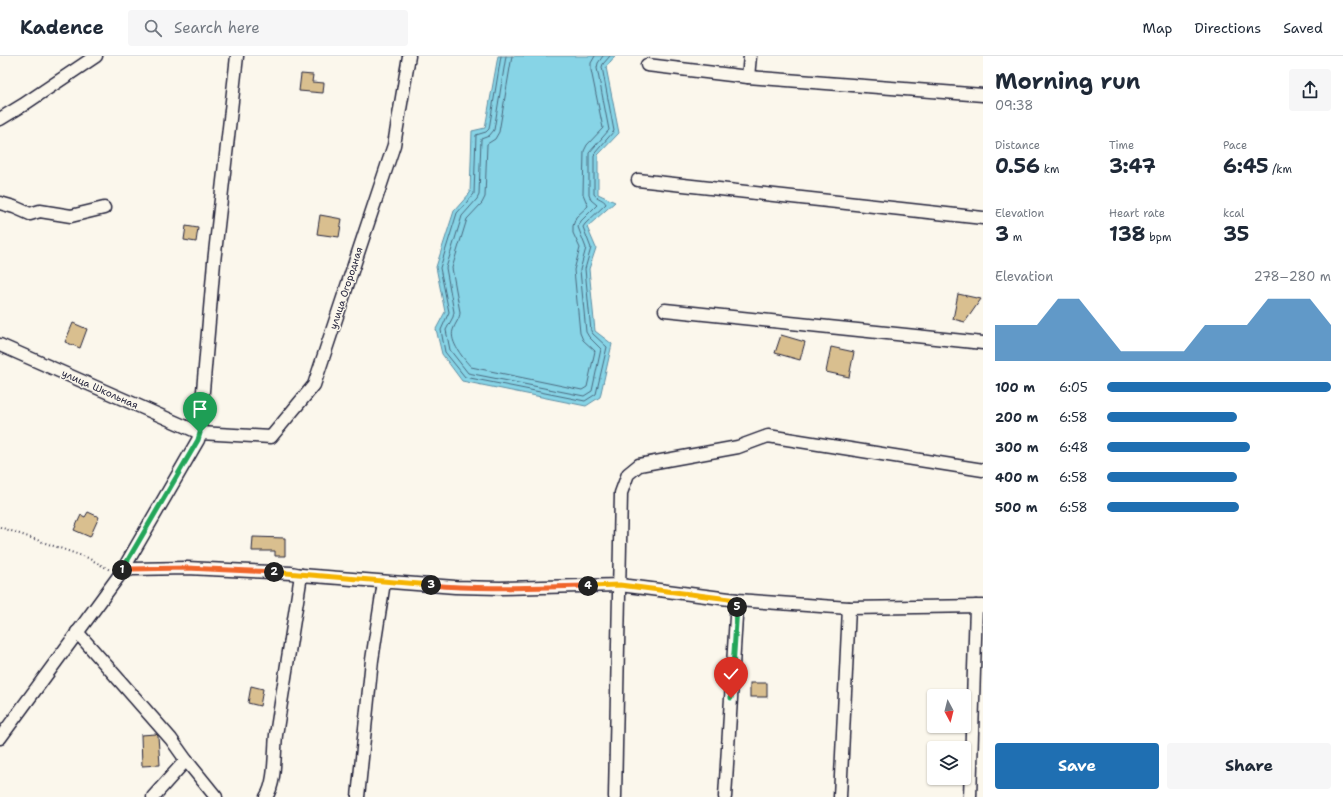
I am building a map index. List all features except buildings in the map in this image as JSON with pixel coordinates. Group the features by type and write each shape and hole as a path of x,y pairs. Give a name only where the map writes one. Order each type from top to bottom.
{"street":[{"path":"0,119 96,56"},
{"path":"0,738 121,573 198,440 200,433 214,262 237,56"},
{"name":"улица Огородная","path":"200,433 271,437 314,385 394,145 409,56"},
{"path":"748,77 750,56"},
{"path":"647,65 748,77 983,95"},
{"path":"638,180 983,218"},
{"path":"0,203 30,214 40,211 71,216 104,208"},
{"path":"666,310 983,343"},
{"name":"улица Школьная","path":"0,345 200,433"},
{"path":"615,797 621,494 628,474 639,466 738,447 768,436 983,470"},
{"path":"121,573 132,569 187,568 291,573 455,587 492,588 620,585 737,600 849,608 979,606 970,797"},
{"path":"266,797 270,791 272,782 276,736 301,575"},
{"path":"358,797 372,660 384,582"},
{"path":"725,797 737,600"},
{"path":"840,797 849,608"},
{"path":"77,632 171,739 216,797"},
{"path":"153,797 186,760"}],"path":[{"path":"0,527 88,558 109,570 121,573"}],"water":[{"path":"498,56 615,56 606,67 619,133 598,155 598,194 615,202 587,227 596,248 589,269 595,331 612,344 600,397 586,406 462,381 442,354 436,329 445,312 436,267 454,211 470,193 472,131 485,128"}],"route":[{"path":"200,433 198,440 121,573 132,569 187,568 291,573 455,587 500,588 620,585 737,600 731,698"}]}
